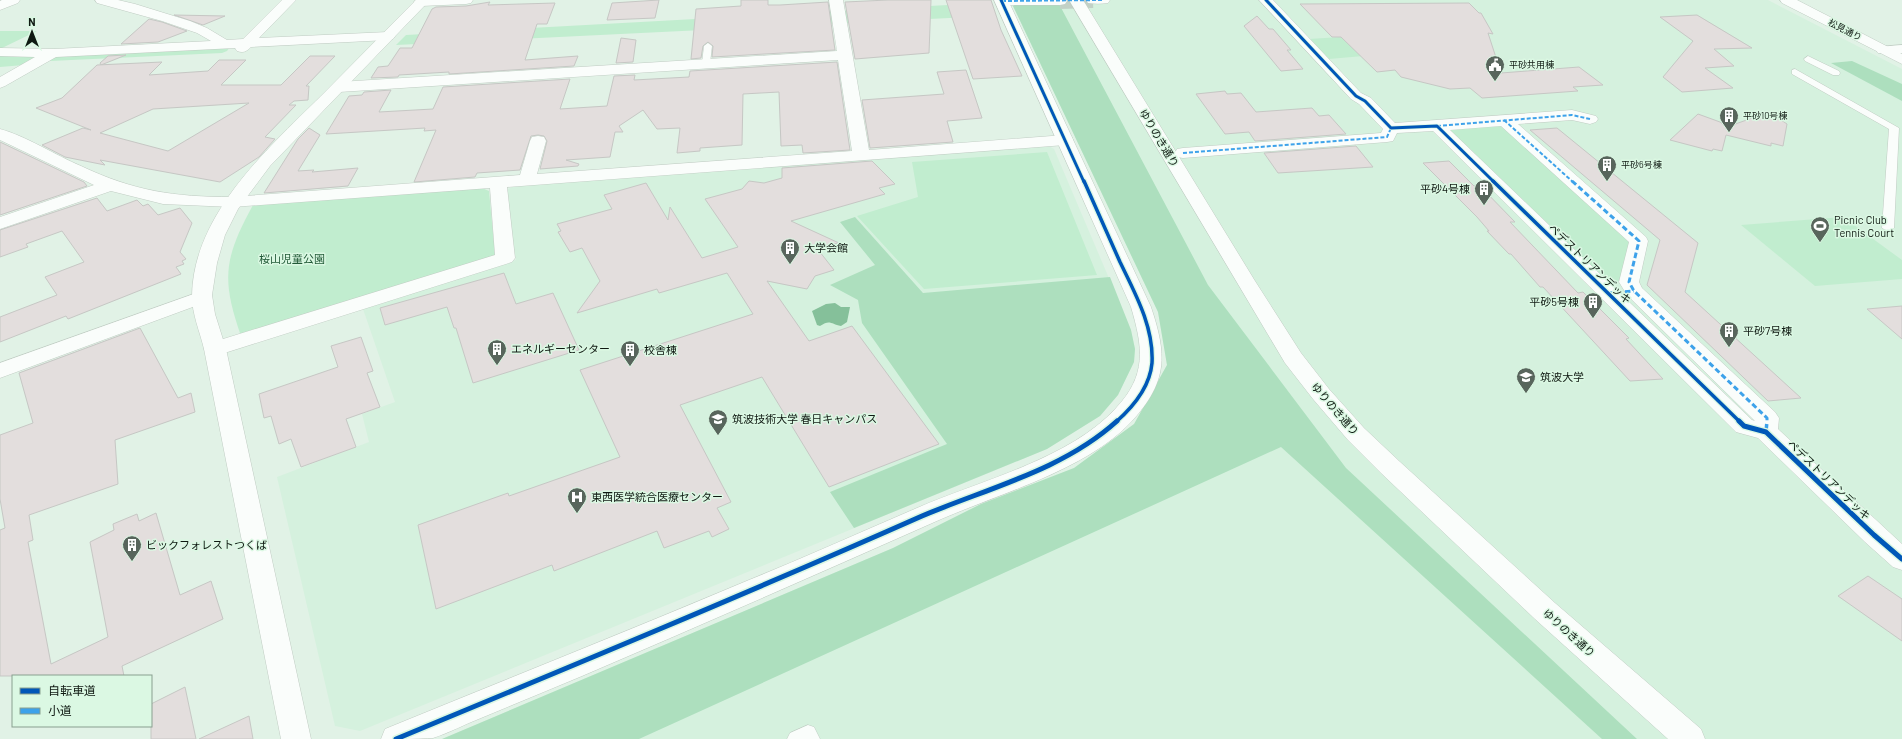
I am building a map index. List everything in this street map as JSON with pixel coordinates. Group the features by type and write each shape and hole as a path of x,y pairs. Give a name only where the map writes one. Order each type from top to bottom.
{"street":[{"path":"0,6 13,0"},
{"path":"102,0 149,12 204,31 219,38 225,44"},
{"path":"236,55 289,0"},
{"path":"296,739 215,349 202,297 208,258 214,236 232,202 259,169 422,1 466,0"},
{"path":"836,0 861,154"},
{"path":"396,739 812,566 941,508 1062,458 1096,438 1122,417 1139,396 1153,368 1153,353 1149,331 1141,307 1002,1 1060,0"},
{"name":"ゆりのき通り","path":"1076,0 1248,287 1293,358 1321,394 1356,434 1390,467 1545,611 1690,739"},
{"path":"1093,0 1103,0"},
{"path":"1266,0 1356,96 1365,101 1391,128 1437,126 1572,115 1590,118"},
{"name":"松見通り","path":"1787,0 1902,60"},
{"path":"0,52 54,53 225,44 383,41"},
{"path":"32,65 236,55 383,41"},
{"path":"1884,50 1902,49"},
{"path":"0,83 54,53"},
{"path":"339,87 844,55"},
{"path":"1504,120 1639,241 1629,282 1634,291 1766,418 1766,432"},
{"name":"ペデストリアンデッキ","path":"1437,126 1744,426 1766,432 1874,535 1902,559"},
{"path":"1183,153 1387,137 1391,128"},
{"path":"0,134 111,185 151,197 172,200 232,202 1065,140"},
{"path":"527,180 538,141"},
{"path":"215,349 505,258 498,182"},
{"path":"0,224 111,185"},
{"path":"1608,293 1634,291"},
{"path":"0,371 202,297"}],"lane":[{"path":"706,63 708,46"},
{"path":"1808,59 1836,74"},
{"path":"1795,72 1894,128 1888,228"},
{"path":"796,739 808,733 811,739"}],"shaded area":[{"name":"筑波大学","path":"1022,0 1768,0 1902,69 1902,739 442,739 893,548 981,504 1074,468 1135,424 1167,365 1158,312 1013,6"},
{"path":"1058,2 1208,285 1346,468 1637,739 1602,739 1281,447 639,739 442,739 893,548 981,504 1074,468 1134,424 1167,365 1158,312 1013,6 1016,4"},
{"path":"1852,61 1902,84 1902,101 1831,63"},
{"name":"筑波技術大学 春日キャンパス","path":"1047,145 1054,149 1131,330 1135,349 1134,362 1118,395 1100,416 1047,449 360,731 335,726 277,477 369,442 362,414 395,402 362,306 488,266 516,260 505,191 516,185"},
{"path":"855,217 923,293 1110,277 1131,330 1135,349 1134,362 1118,395 1100,416 1047,449 854,528 830,492 947,444 862,323 858,300 830,285 875,265 840,222"},
{"path":"835,303 841,307 850,307 847,322 841,326 828,322 820,326 817,325 812,311 826,304"}],"green space":[{"path":"984,3 990,16 396,45 406,35"},
{"path":"0,31 37,31 0,49"},
{"path":"1404,33 1443,49 1329,59 1309,39"},
{"path":"230,47 227,51 222,53 50,61 51,59 61,55"},
{"path":"0,55 35,55 36,59 24,65 0,67"},
{"path":"1497,125 1507,128 1631,239 1623,277 1619,281 1605,280 1449,129"},
{"path":"1047,152 1097,275 924,289 857,216 918,197 912,162"},
{"name":"桜山児童公園","path":"482,188 489,191 495,254 491,259 241,336 230,299 228,283 229,269 231,255 236,240 253,205"},
{"name":"Picnic Club Tennis Court","path":"1843,217 1902,260 1902,279 1815,286 1741,225"}],"building":[{"path":"659,0 655,18 607,20 612,3"},
{"path":"741,0 768,0 768,5 828,2 835,50 712,57 713,46 708,42 703,46 701,58 691,59 696,9 741,6"},
{"path":"931,0 929,53 855,59 845,2"},
{"path":"946,0 991,0 1001,30 1022,76 973,79"},
{"path":"490,2 488,5 555,3 547,24 537,24 525,60 578,56 574,66 449,74 449,72 371,78 378,67 388,66 400,48 412,48 432,9 436,7 466,6"},
{"path":"1469,3 1479,13 1481,13 1493,34 1488,33 1501,73 1579,67 1603,85 1573,87 1578,91 1482,98 1470,88 1450,89 1401,77 1395,70 1377,72 1341,37 1332,37 1300,4"},
{"path":"174,15 225,16 203,25"},
{"path":"1697,15 1752,48 1714,49 1734,66 1705,68 1733,88 1682,92 1663,77 1693,41 1660,17"},
{"path":"1257,16 1269,29 1273,29 1291,50 1287,50 1303,69 1281,71 1244,26"},
{"path":"149,19 187,31 158,42 121,44"},
{"path":"621,38 636,40 633,62 616,63"},
{"path":"126,55 101,65 100,63 108,56"},
{"path":"310,56 335,56 306,86 309,86 308,100 294,101 289,105 296,105 265,137 275,139 259,157 220,182 100,160 105,165 65,157 42,145 83,128 91,130 36,108 62,98 97,65 162,62 149,75 208,71 219,60 246,60 221,85 281,85","holes":["249,103 168,151 100,133 153,109"]},
{"path":"837,62 850,150 803,153 802,145 781,146 779,92 743,94 742,145 700,148 700,151 677,153 680,128 657,129 643,110 619,126 623,132 615,132 610,157 566,160 579,164 578,166 540,169 547,141 544,136 531,136 520,170 477,173 475,177 414,182 436,130 424,131 425,128 326,134 349,96 362,95 364,92 391,90 379,112 433,109 443,87 570,79 560,109 607,106 614,76 635,75 634,80 689,77 690,71"},
{"path":"966,70 982,118 947,121 953,142 870,148 862,100 944,94 937,72"},
{"path":"1225,91 1227,94 1241,93 1256,112 1312,108 1319,116 1329,115 1346,134 1255,141 1249,132 1225,134 1196,94"},
{"path":"1769,112 1787,124 1783,146 1771,143 1771,146 1726,135 1722,151 1713,149 1712,151 1670,140 1698,114 1720,122 1727,127"},
{"path":"309,128 320,135 298,171 314,170 312,172 358,168 348,186 264,193 298,139"},
{"path":"1557,128 1698,243 1685,292 1801,398 1768,401 1647,285 1660,240 1530,130"},
{"path":"0,142 84,182 87,186 0,215"},
{"path":"1356,146 1373,167 1278,173 1264,153"},
{"path":"872,161 895,184 879,188 885,194 791,221 839,243 816,247 834,270 815,276 807,289 767,281 809,341 852,326 939,444 829,487 762,377 680,405 731,502 717,508 729,529 712,537 709,531 664,548 657,531 554,571 552,565 436,609 418,525 508,493 509,496 620,457 580,370 753,314 727,273 659,293 657,289 577,313 600,281 582,248 570,252 558,232 561,231 557,224 612,209 604,195 646,183 668,220 670,207 702,258 738,247 705,199 742,189 749,181 764,183 782,178 782,168"},
{"path":"1449,161 1474,186 1479,185 1515,222 1510,222 1578,293 1583,292 1629,338 1626,339 1663,379 1630,381 1543,287 1540,287 1511,254 1509,254 1487,231 1489,231 1477,217 1423,163"},
{"path":"97,198 107,211 137,200 143,206 148,204 158,215 180,208 192,223 180,252 186,259 182,261 184,264 176,267 181,274 68,319 66,316 0,342 0,317 57,295 45,277 84,262 62,231 26,244 28,247 0,257 0,230"},
{"path":"504,273 516,304 553,293 579,350 473,383 456,328 454,328 447,307 385,325 380,308"},
{"path":"1902,306 1902,339 1867,309"},
{"path":"140,328 178,398 191,393 195,412 115,440 118,484 29,515 33,540 28,542 51,664 108,637 90,542 114,530 113,524 137,514 139,521 156,513 180,595 211,581 223,619 122,666 124,675 0,676 0,530 5,528 0,499 0,435 33,423 19,373"},
{"path":"361,337 373,371 367,373 380,407 346,419 356,447 301,467 291,439 279,444 271,416 264,418 259,394 338,367 331,346"},
{"path":"1868,576 1902,599 1902,641 1838,596"},
{"path":"185,687 196,739 151,739 152,704"},
{"path":"249,716 253,739 199,739"}],"tunnel":[{"path":"1060,1 1093,0"}],"marked path":[{"path":"1002,1 1103,0"},
{"path":"1437,126 1572,115 1590,119"},
{"path":"1504,120 1639,241 1629,282 1634,291 1767,418 1766,432"},
{"path":"1183,153 1387,137 1391,128"},
{"path":"1608,293 1634,291"}],"cycle path":[{"path":"396,739 761,587 939,509 1037,470 1085,446 1106,432 1135,402 1149,377 1152,364 1150,338 1141,307 1001,0"},
{"path":"1266,0 1356,96 1365,101 1391,128 1437,126 1744,426 1766,432 1874,535 1902,559"}],"place":[{"name":"平砂共用棟","path":"1495,82"},
{"name":"平砂10号棟","path":"1729,133"},
{"name":"平砂6号棟","path":"1607,182"},
{"name":"平砂4号棟","path":"1484,206"},
{"name":"Picnic Club Tennis Court","path":"1820,243"},
{"name":"大学会館","path":"790,265"},
{"name":"平砂5号棟","path":"1593,319"},
{"name":"平砂7号棟","path":"1729,348"},
{"name":"エネルギーセンター","path":"497,366"},
{"name":"校舎棟","path":"630,367"},
{"name":"筑波大学","path":"1526,394"},
{"name":"筑波技術大学 春日キャンパス","path":"718,436"},
{"name":"東西医学統合医療センター","path":"577,514"},
{"name":"ビックフォレストつくば","path":"132,562"}]}
